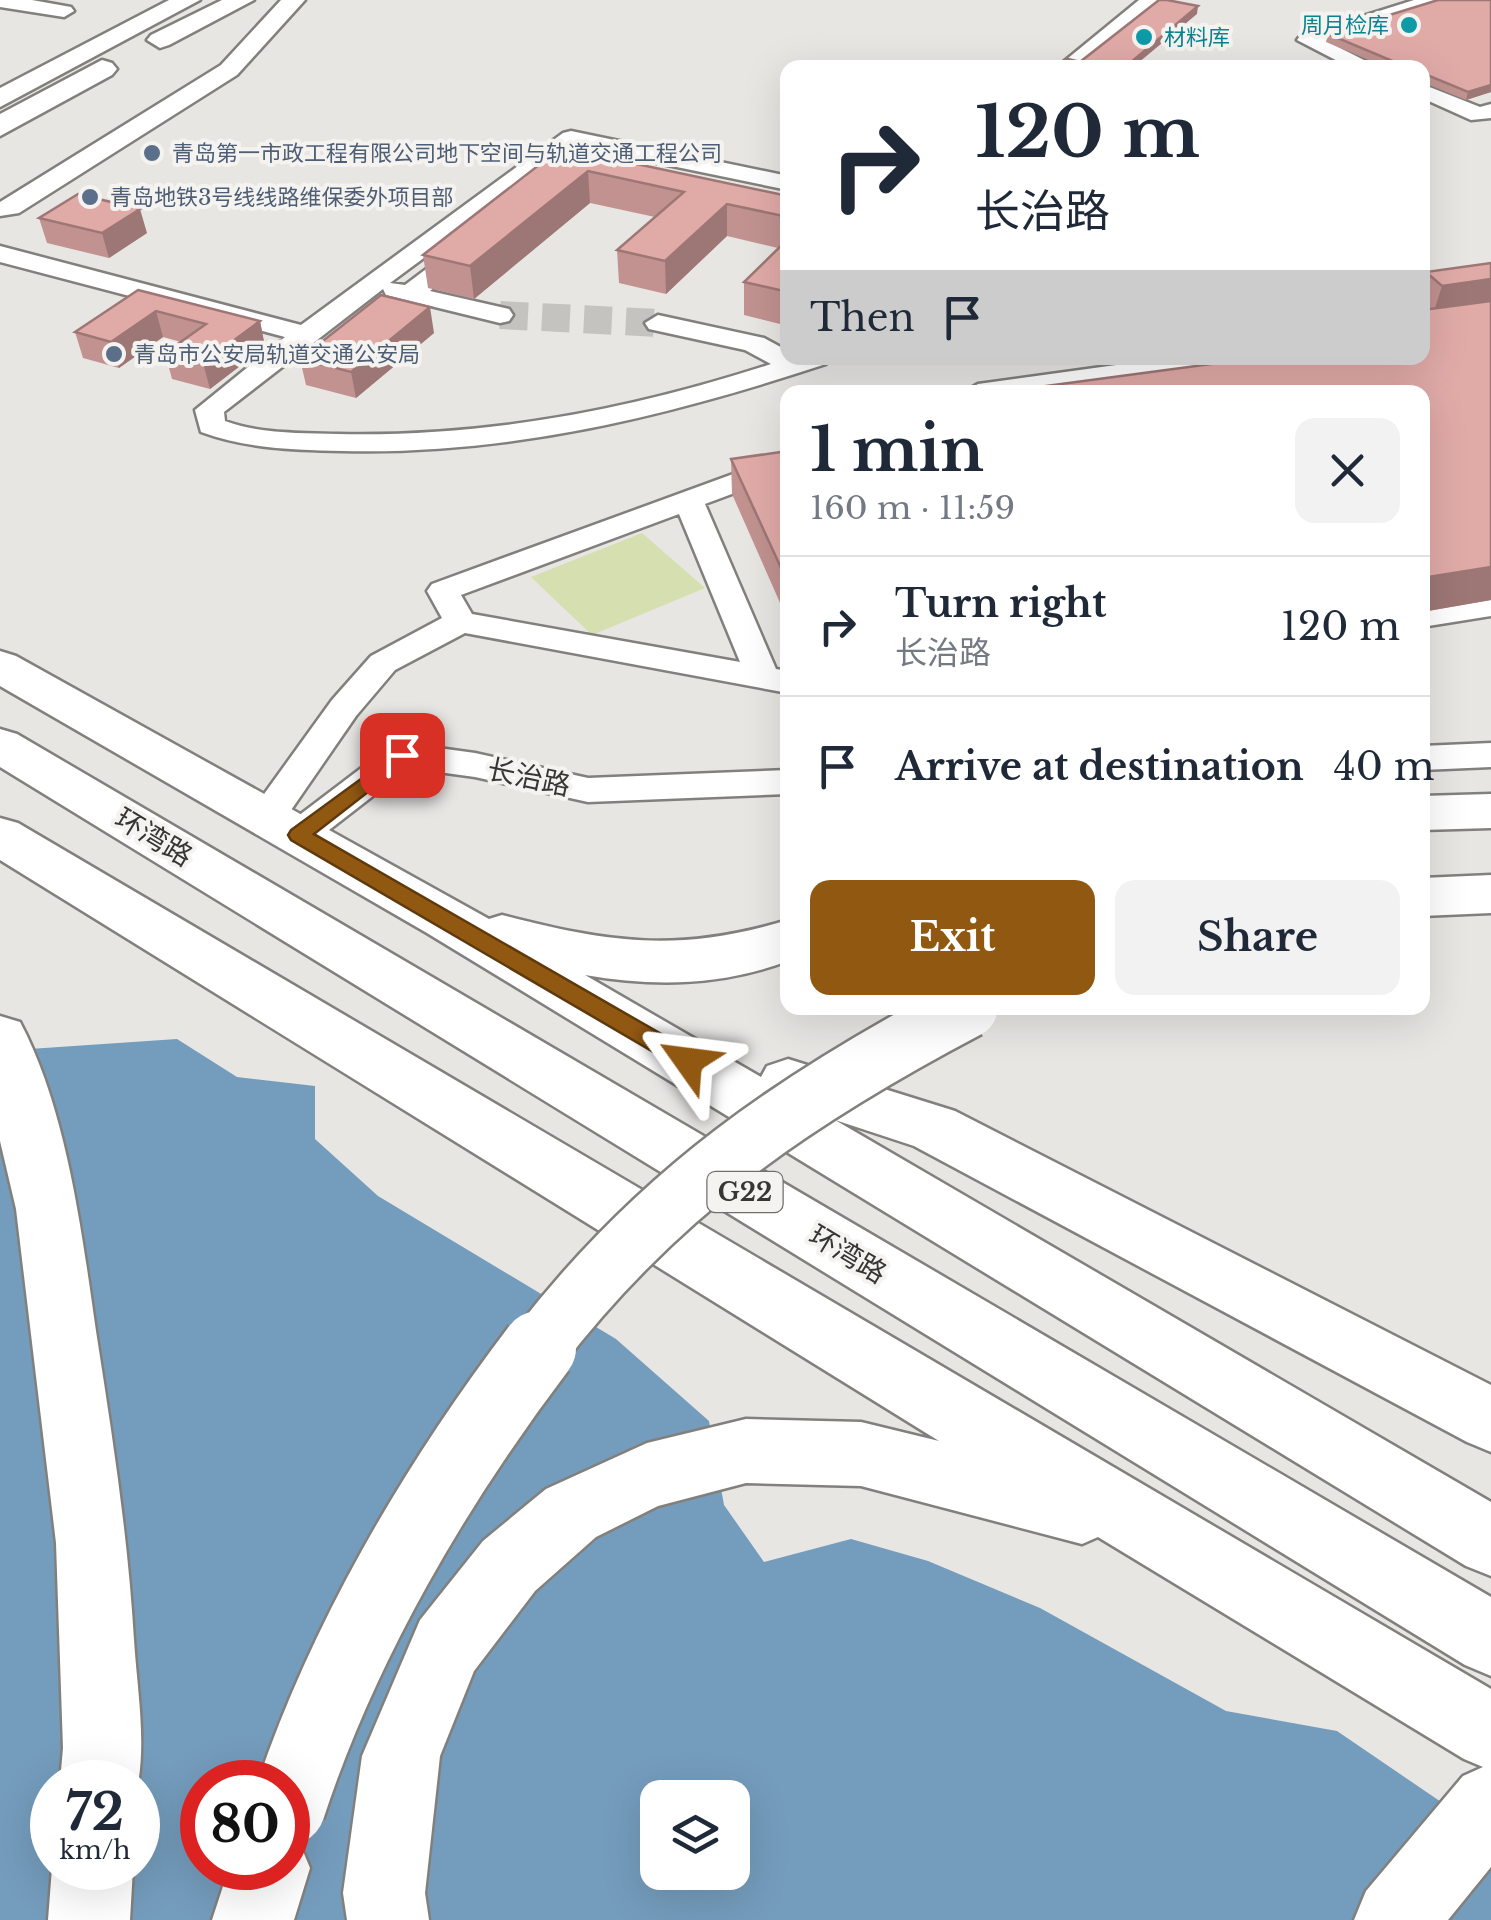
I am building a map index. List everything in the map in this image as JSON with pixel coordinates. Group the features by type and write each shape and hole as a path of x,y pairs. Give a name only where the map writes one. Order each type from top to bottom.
{"highway":[{"path":"0,115 102,69"},
{"path":"0,128 102,69"},
{"path":"0,666 446,918 1491,1541"},
{"name":"环湾路","path":"0,745 1491,1639"},
{"path":"0,836 944,1407 1491,1732"},
{"path":"1430,897 1486,894"},
{"path":"446,918 522,940 626,960 687,965 753,956 780,944"},
{"path":"304,1760 357,1641 426,1513 504,1393 584,1294 663,1209 732,1154 847,1075 955,1015"},
{"path":"0,1038 13,1072 47,1209 92,1543 101,1760"},
{"path":"654,1041 934,1128 1491,1420"},
{"path":"388,1920 384,1893 401,1756 446,1646 509,1566 572,1512 647,1476 746,1452 861,1454 1160,1532"},
{"path":"1395,1920 1491,1804"},
{"path":"88,1920 90,1890"},
{"path":"253,1920 262,1890"}],"main road":[{"path":"0,97 162,0"},
{"path":"0,97 188,0"},
{"path":"102,69 219,0"},
{"path":"102,69 242,0"}],"street":[{"path":"0,209 10,208 230,70 284,6 295,0"},
{"path":"1076,60 1152,0"},
{"path":"1381,0 1405,9"},
{"path":"1352,60 1306,40 1434,0"},
{"path":"0,1 64,11"},
{"path":"1430,94 1479,115 1491,111"},
{"path":"780,181 572,138 546,172 372,284 209,410 211,426 262,439 375,445 486,441 646,412 793,365"},
{"path":"411,294 497,226"},
{"path":"0,254 305,334"},
{"path":"372,284 500,315"},
{"path":"658,323 780,353"},
{"path":"1021,385 1145,365"},
{"path":"460,622 443,591 780,466"},
{"path":"688,500 776,681"},
{"path":"1430,616 1491,606"},
{"path":"283,826 344,708 383,663 460,622 776,681"},
{"name":"长治路","path":"283,826 402,755 475,765 588,790 780,782"},
{"path":"1430,758 1491,755"}],"green space":[{"path":"642,533 705,588 592,635 531,577"}],"water":[{"path":"177,1039 237,1077 315,1086 315,1139 378,1196 616,1339 709,1421 724,1505 764,1562 851,1539 928,1561 1040,1608 1226,1711 1337,1731 1491,1836 1491,1920 0,1920 0,1051"}],"building":[{"name":"材料库","path":"1159,0 1198,6 1133,60 1083,60"},
{"path":"1438,0 1491,0 1491,85 1468,92 1430,76 1430,60 1390,60 1328,34"},
{"path":"585,153 780,194 780,215 727,204 665,261 617,250 684,192 588,171 470,266 423,255 553,154 577,159"},
{"path":"78,194 140,209 102,233 39,218"},
{"path":"780,247 780,290 744,282"},
{"path":"1491,263 1491,279 1442,286 1430,271"},
{"path":"138,290 260,321 203,363 165,353 206,324 156,311 111,342 75,332"},
{"path":"381,295 430,307 351,372 300,359"},
{"path":"1491,301 1491,567 1430,577 1430,385 1054,385 1204,365 1430,365 1430,309"},
{"path":"780,452 780,566 731,459"}],"tunnel":[{"path":"500,315 658,323"}],"place":[{"name":"周月检库","path":"1409,25"},
{"name":"材料库","path":"1144,37"},
{"name":"青岛第一市政工程有限公司地下空间与轨道交通工程公司","path":"152,153"},
{"name":"青岛地铁3号线线路维保委外项目部","path":"90,197"},
{"name":"青岛市公安局轨道交通公安局","path":"114,354"}],"route":[{"path":"402,755 298,835 688,1061"}]}
